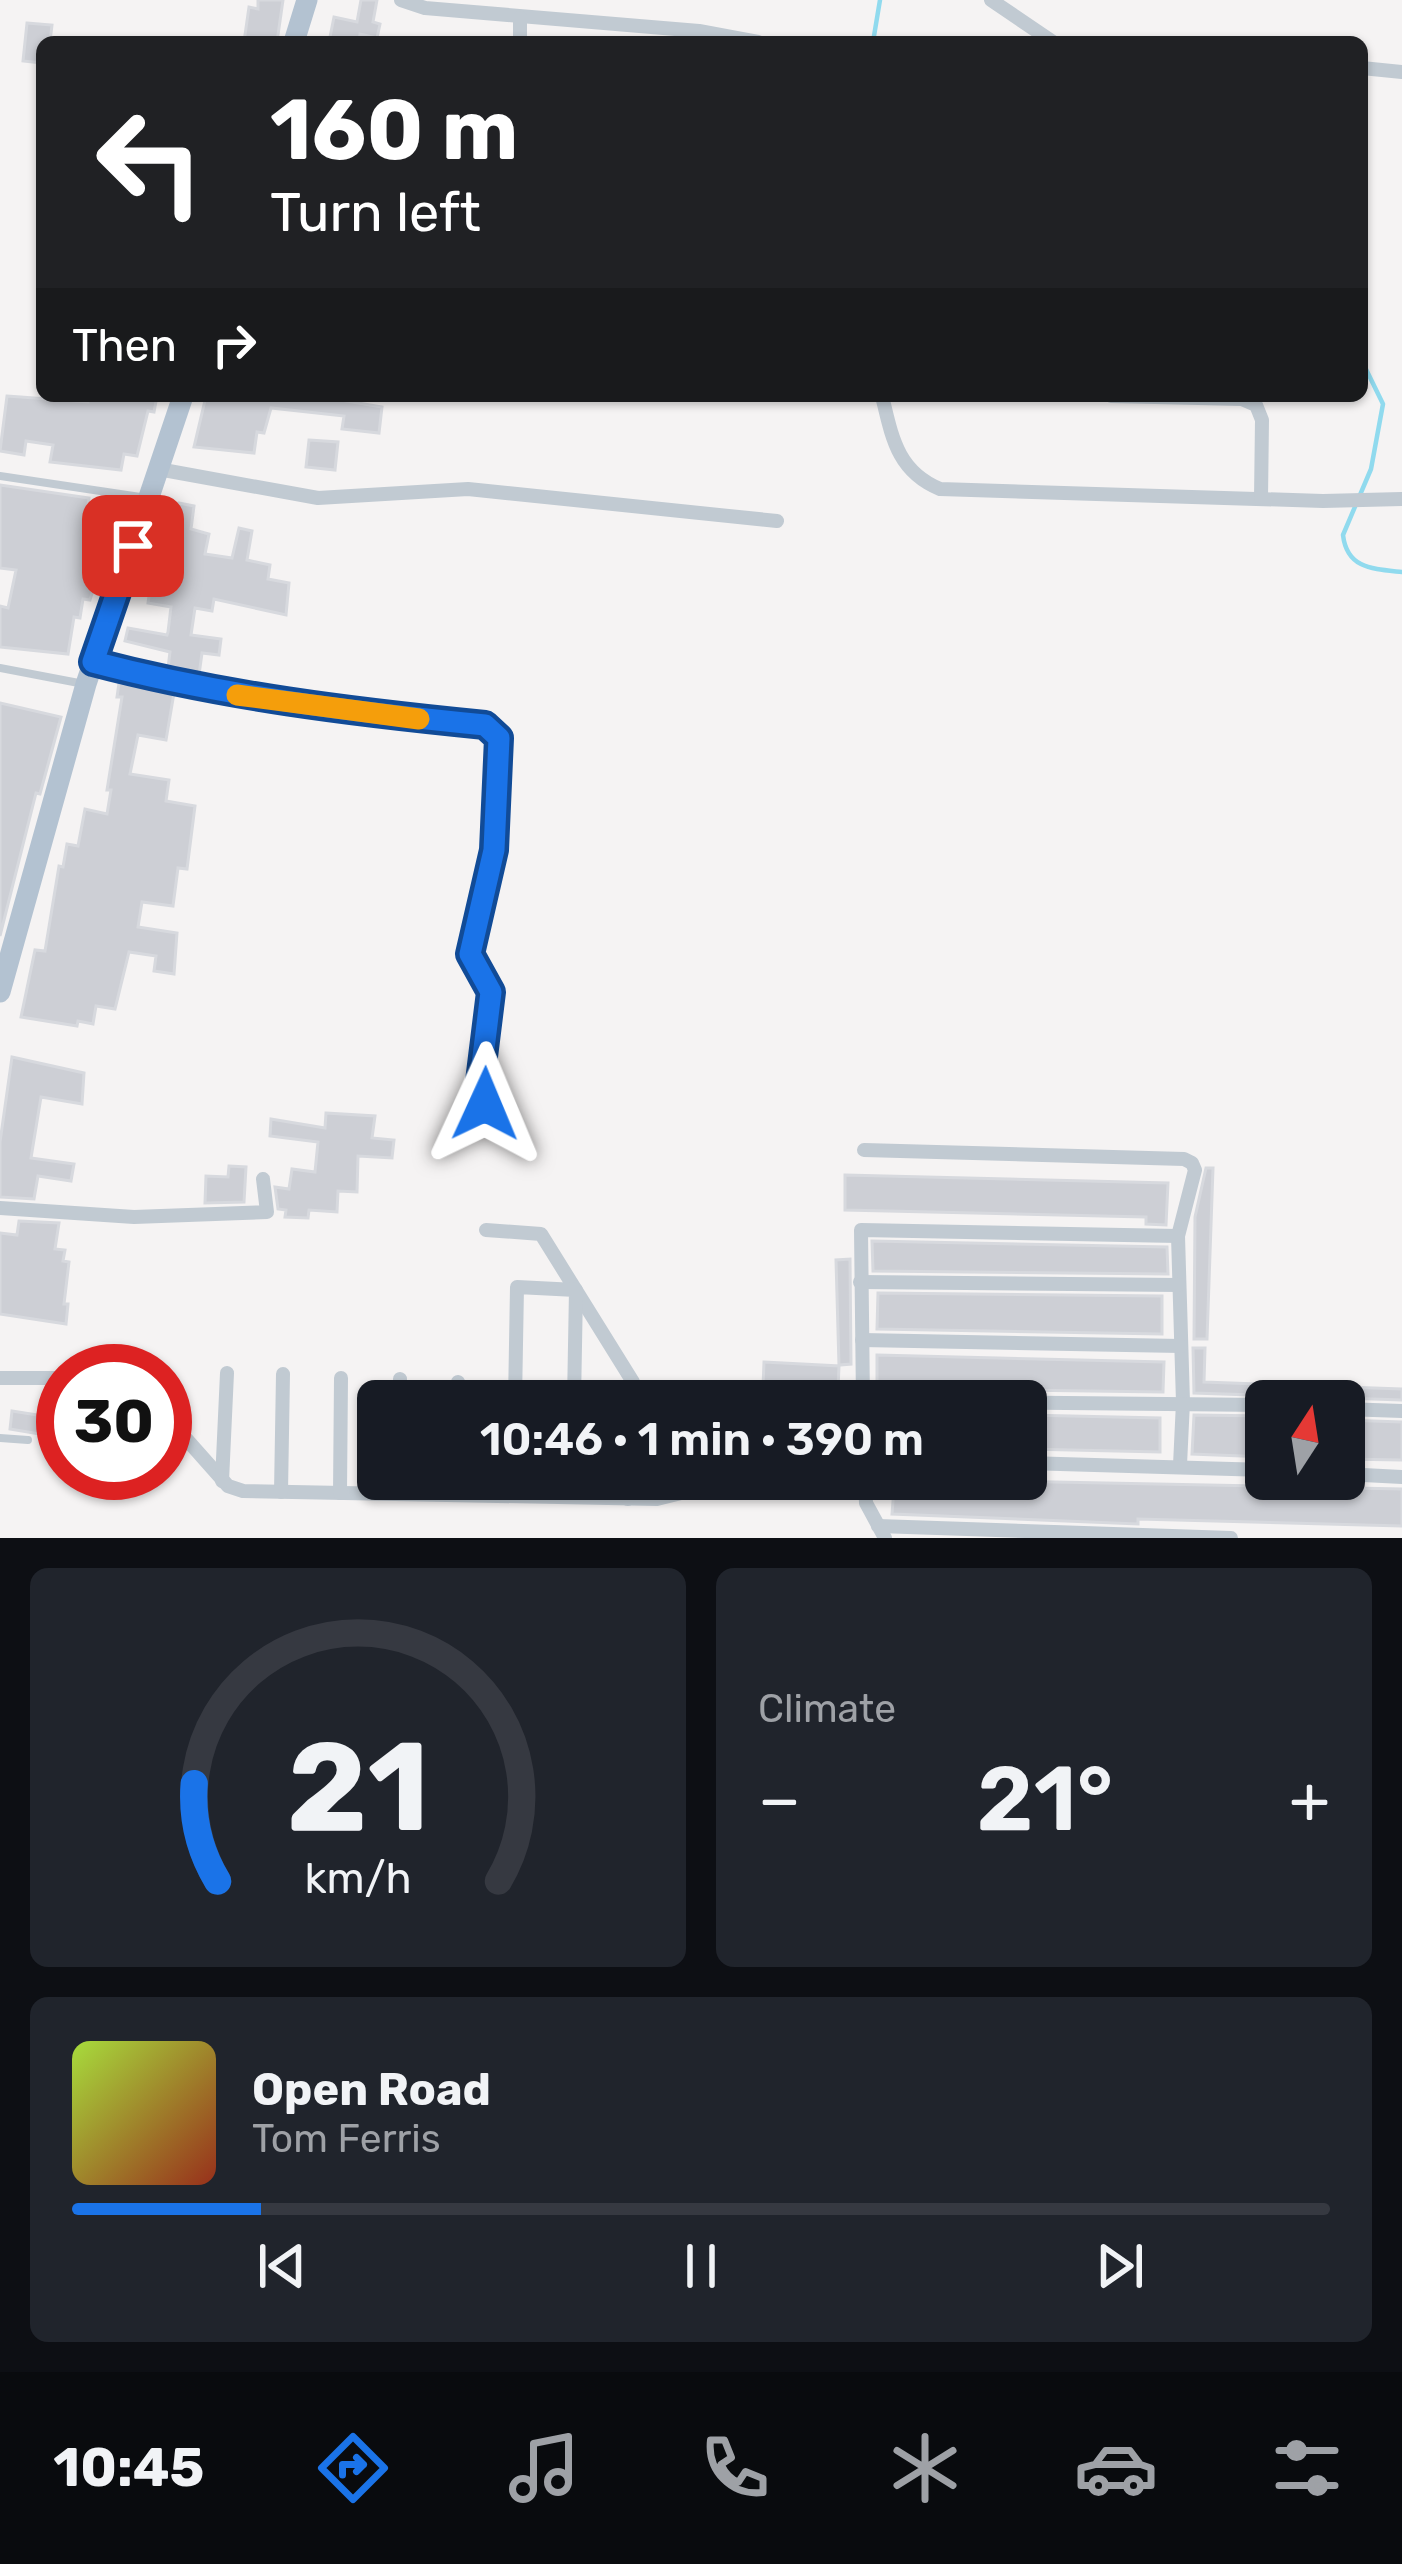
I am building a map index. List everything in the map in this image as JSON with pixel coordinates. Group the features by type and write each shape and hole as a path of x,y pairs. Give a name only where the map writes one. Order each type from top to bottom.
{"main road":[{"path":"296,36 307,0"},
{"path":"0,992 90,673 181,402"}],"street":[{"path":"401,0 425,8 729,36"},
{"path":"991,0 1044,36"},
{"path":"520,18 520,36"},
{"path":"1368,69 1402,72"},
{"path":"883,402 903,464 921,482 940,489 1394,499"},
{"path":"1249,402 1256,405 1262,420 1261,498"},
{"path":"158,469 318,498 468,489 777,521"},
{"path":"90,673 197,683 242,697 485,725 499,738 494,850 470,954 491,992 480,1081 485,1104"},
{"path":"864,1150 1184,1159 1195,1170 1178,1236 1180,1465"},
{"path":"0,1208 134,1217 267,1211 263,1179"},
{"path":"486,1230 541,1234 632,1380"},
{"path":"863,1380 861,1230 1178,1236"},
{"path":"860,1282 1179,1286"},
{"path":"515,1380 517,1287 576,1290"},
{"path":"574,1380 576,1290"},
{"path":"862,1340 1181,1346"},
{"path":"223,1481 227,1373"},
{"path":"281,1492 283,1374"},
{"path":"0,1378 36,1378"},
{"path":"340,1493 341,1378"},
{"path":"1047,1402 1245,1405"},
{"path":"1365,1410 1402,1412"},
{"path":"192,1446 223,1481 243,1491 357,1491"},
{"path":"1047,1463 1245,1468"},
{"path":"1365,1475 1402,1477"},
{"path":"866,1500 882,1532 1231,1538"}],"lane":[{"path":"0,476 148,498"},
{"path":"0,668 90,673"},
{"path":"0,1438 28,1440"}],"building":[{"path":"258,0 283,0 278,36 245,36 249,7 258,9"},
{"path":"361,0 377,0 373,22 380,24 377,36 330,36 334,17 357,22"},
{"path":"27,23 52,25 51,36 36,36 36,62 23,61"},
{"path":"7,396 36,398 36,402 156,402 154,412 148,411 137,456 124,454 121,470 50,462 53,445 26,441 24,455 0,451"},
{"path":"205,402 352,402 382,407 379,433 342,429 344,416 271,408 264,433 257,432 254,453 194,447"},
{"path":"309,440 338,442 335,470 306,467"},
{"path":"0,485 89,498 88,506 111,510 107,560 102,560 90,600 83,599 80,618 74,617 68,654 0,647 0,606 8,608 16,570 0,568"},
{"path":"179,503 194,506 191,529 209,534 205,554 232,558 239,528 252,531 247,560 270,565 268,579 289,583 286,615 214,599 212,611 195,608 191,635 221,639 219,655 202,653 199,675 168,668 170,652 125,641 128,628 167,635 171,607 148,603 152,575 147,574 153,546 161,548 165,525 175,526"},
{"path":"119,683 174,693 166,740 138,735 130,774 169,780 166,801 195,806 187,869 178,868 173,906 142,902 138,927 177,933 174,974 154,971 156,956 129,952 115,1009 96,1006 93,1024 21,1017 35,950 45,951 67,844 78,846 85,809 107,814 122,697 117,697"},
{"path":"0,703 61,717 40,794 36,793 0,936"},
{"path":"12,1057 84,1073 82,1104 41,1097 31,1158 74,1164 71,1181 38,1176 34,1199 0,1197 0,1142"},
{"path":"326,1113 375,1116 372,1138 394,1140 392,1158 358,1156 357,1192 338,1191 337,1212 309,1210 308,1218 285,1217 286,1210 278,1209 275,1187 289,1189 292,1169 315,1172 318,1142 270,1136 271,1119 325,1128"},
{"path":"229,1166 246,1167 244,1202 205,1203 206,1176 228,1177"},
{"path":"1206,1168 1213,1168 1207,1339 1194,1339 1195,1217"},
{"path":"845,1175 1168,1183 1166,1225 1146,1224 1146,1217 845,1210"},
{"path":"19,1221 59,1223 55,1249 65,1250 63,1261 69,1262 66,1324 0,1314 0,1233 17,1235"},
{"path":"872,1241 1167,1247 1168,1274 873,1271"},
{"path":"850,1259 851,1364 839,1365 836,1260"},
{"path":"878,1293 1162,1296 1162,1334 877,1329"},
{"path":"1193,1348 1205,1348 1204,1382 1245,1383 1245,1395 1194,1393"},
{"path":"877,1355 1164,1362 1163,1392 1047,1390 1047,1380 877,1380"},
{"path":"764,1362 839,1366 838,1380 763,1380"},
{"path":"1365,1388 1402,1389 1402,1400 1365,1399"},
{"path":"12,1411 36,1415 36,1433 10,1429"},
{"path":"1047,1415 1160,1418 1160,1452 1047,1449"},
{"path":"1194,1415 1245,1416 1245,1456 1192,1454"},
{"path":"1365,1421 1402,1422 1402,1460 1365,1459"},
{"path":"1047,1482 1245,1486 1245,1500 1365,1500 1365,1488 1402,1489 1402,1526 1138,1519 1138,1524 892,1514 893,1500 1047,1500"}],"waterway":[{"path":"874,36 880,0"},
{"path":"1368,373 1383,404 1371,469 1343,535 1356,561 1402,572"}],"slow traffic":[{"path":"237,695 419,719"}],"route":[{"path":"133,546 93,662 242,697 485,725 499,738 494,850 470,954 491,992 480,1081 485,1104"}]}
